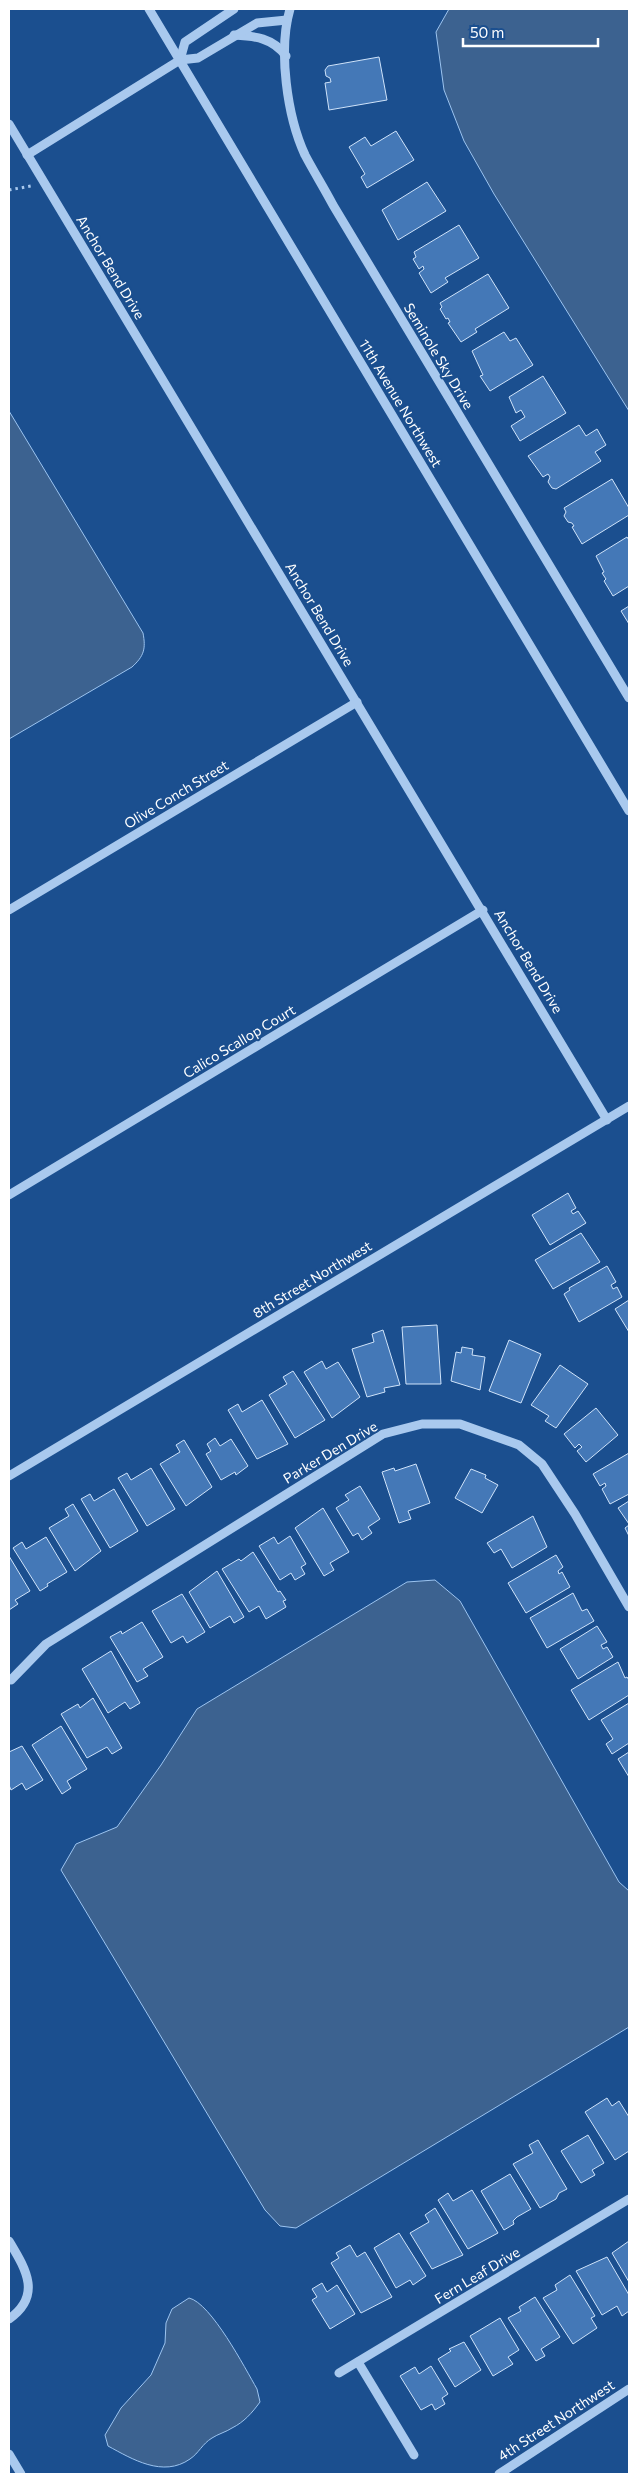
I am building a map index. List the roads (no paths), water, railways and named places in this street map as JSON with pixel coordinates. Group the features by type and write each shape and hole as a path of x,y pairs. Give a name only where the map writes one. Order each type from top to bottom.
{"street":[{"name":"11th Avenue Northwest","path":"149,9 629,811"},
{"path":"180,60 185,42 234,9"},
{"name":"Seminole Sky Drive","path":"290,9 287,20 286,56 289,105 304,153 333,205 629,698"},
{"path":"28,155 180,60 198,58 257,23 287,20"},
{"path":"234,35 263,38 281,49 286,56"},
{"name":"Anchor Bend Drive","path":"9,124 483,910 607,1120"},
{"name":"Olive Conch Street","path":"9,910 357,702"},
{"name":"Calico Scallop Court","path":"9,1195 483,910"},
{"name":"8th Street Northwest","path":"9,1476 629,1106"},
{"name":"Parker Den Drive","path":"11,1680 46,1644 383,1434 422,1424 460,1424 487,1432 519,1445 542,1464 575,1514 629,1607"},
{"name":"Fern Leaf Drive","path":"339,2373 629,2199"},
{"path":"9,2241 24,2267 29,2283 24,2301 9,2319"},
{"path":"358,2362 414,2454"},
{"name":"4th Street Northwest","path":"499,2474 629,2389"},
{"path":"9,2454 21,2474"}],"water":[{"path":"449,9 629,9 629,411 494,194 464,141 444,90 436,32"},
{"path":"9,411 143,633 144,644 142,656 132,667 9,739"},
{"path":"435,1580 460,1601 619,1882 629,1891 629,2027 296,2228 280,2226 265,2210 61,1870 76,1844 117,1827 161,1765 197,1709 407,1582"},
{"path":"189,2298 198,2302 217,2323 257,2389 260,2402 244,2420 209,2440 190,2459 169,2467 159,2467 137,2461 108,2446 105,2435 121,2408 151,2375 165,2343 166,2323 172,2309"}]}
